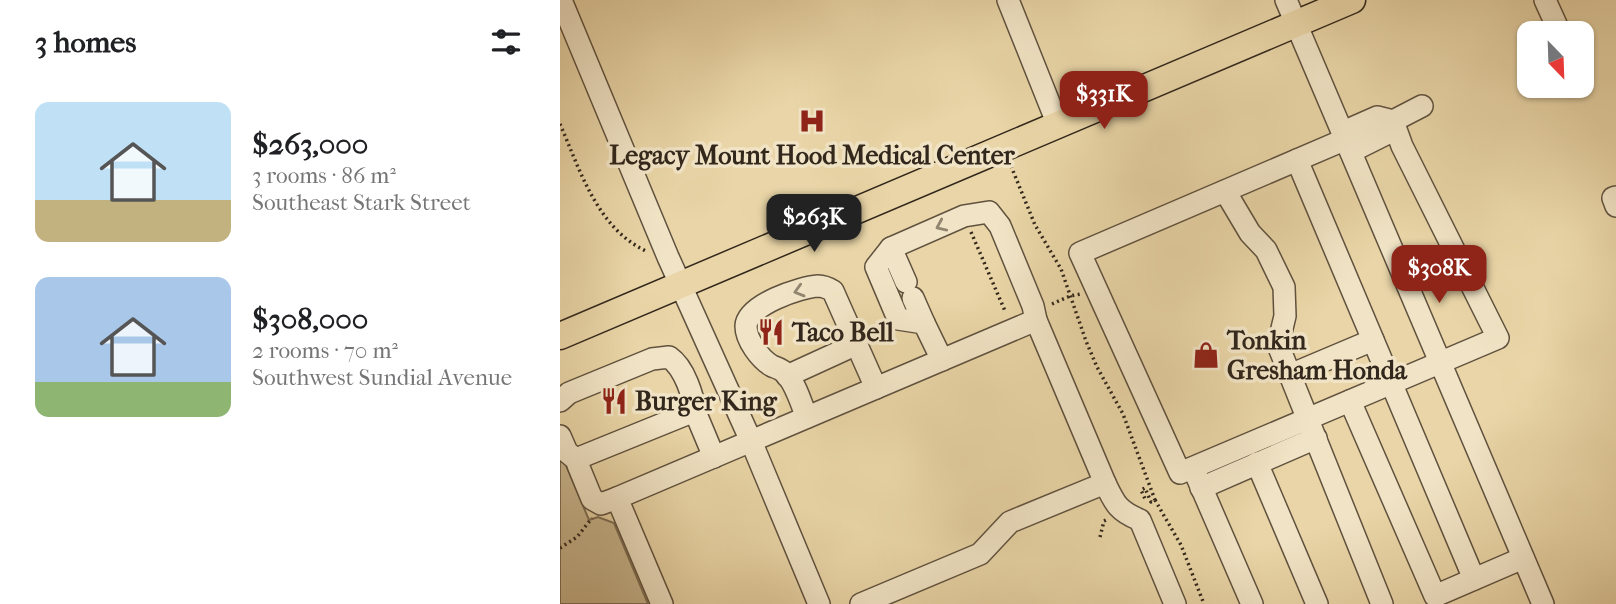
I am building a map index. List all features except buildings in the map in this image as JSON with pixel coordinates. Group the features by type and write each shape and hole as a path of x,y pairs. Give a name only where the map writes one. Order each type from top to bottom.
{"main road":[{"path":"560,335 1058,125 1292,12 1352,0"}],"street":[{"path":"561,0 668,257 751,441 819,604"},
{"path":"1008,0 1058,125"},
{"path":"1545,0 1555,21"},
{"path":"1292,12 1543,604"},
{"path":"1312,428 1180,473 1080,253 1297,160 1347,141 1388,133 1393,121 1422,106"},
{"path":"1201,488 1257,463 1350,401 1498,338 1402,146 1393,121"},
{"path":"1297,160 1474,579"},
{"path":"1225,191 1250,233 1266,250 1284,287 1285,316 1278,345 1381,604"},
{"path":"1616,197 1613,198 1616,206"},
{"path":"924,323 898,319 876,267 891,248 964,215 989,212 1000,226 1034,306 1036,320 1114,503 1124,513 1140,520 1175,604"},
{"path":"891,248 942,360"},
{"path":"807,417 783,372 756,351 747,333 748,318 759,308 778,299 800,290 827,287 833,291 876,388"},
{"path":"560,436 567,452 578,461 592,499 609,501 1036,320"},
{"path":"1290,375 1373,340"},
{"path":"783,372 846,349"},
{"path":"560,401 569,393 652,359 669,357 675,361 685,379 714,457"},
{"path":"1350,401 1435,596 1523,558"},
{"path":"578,461 581,457 688,412 696,414"},
{"path":"1257,463 1317,604"},
{"path":"1193,468 1252,604"},
{"path":"861,604 980,554 1010,522 1105,483"},
{"path":"609,501 662,604"}],"path":[{"path":"560,124 584,179 610,224 623,239 651,254 668,257"},
{"path":"1004,148 1024,203 1061,269 1097,367 1123,414 1155,500 1181,545 1204,604"},
{"path":"964,215 1005,311"},
{"path":"1100,537 1104,521 1147,503 1141,490 1145,488 1151,502 1155,500"},
{"path":"560,548 577,537 609,501"}],"shaded area":[{"path":"560,451 589,520 598,517 614,523 648,604 560,604"}],"place":[{"name":"Legacy Mount Hood Medical Center","path":"812,121"},
{"name":"Taco Bell","path":"771,332"},
{"name":"Tonkin Gresham Honda","path":"1206,355"},
{"name":"Burger King","path":"614,401"}]}
